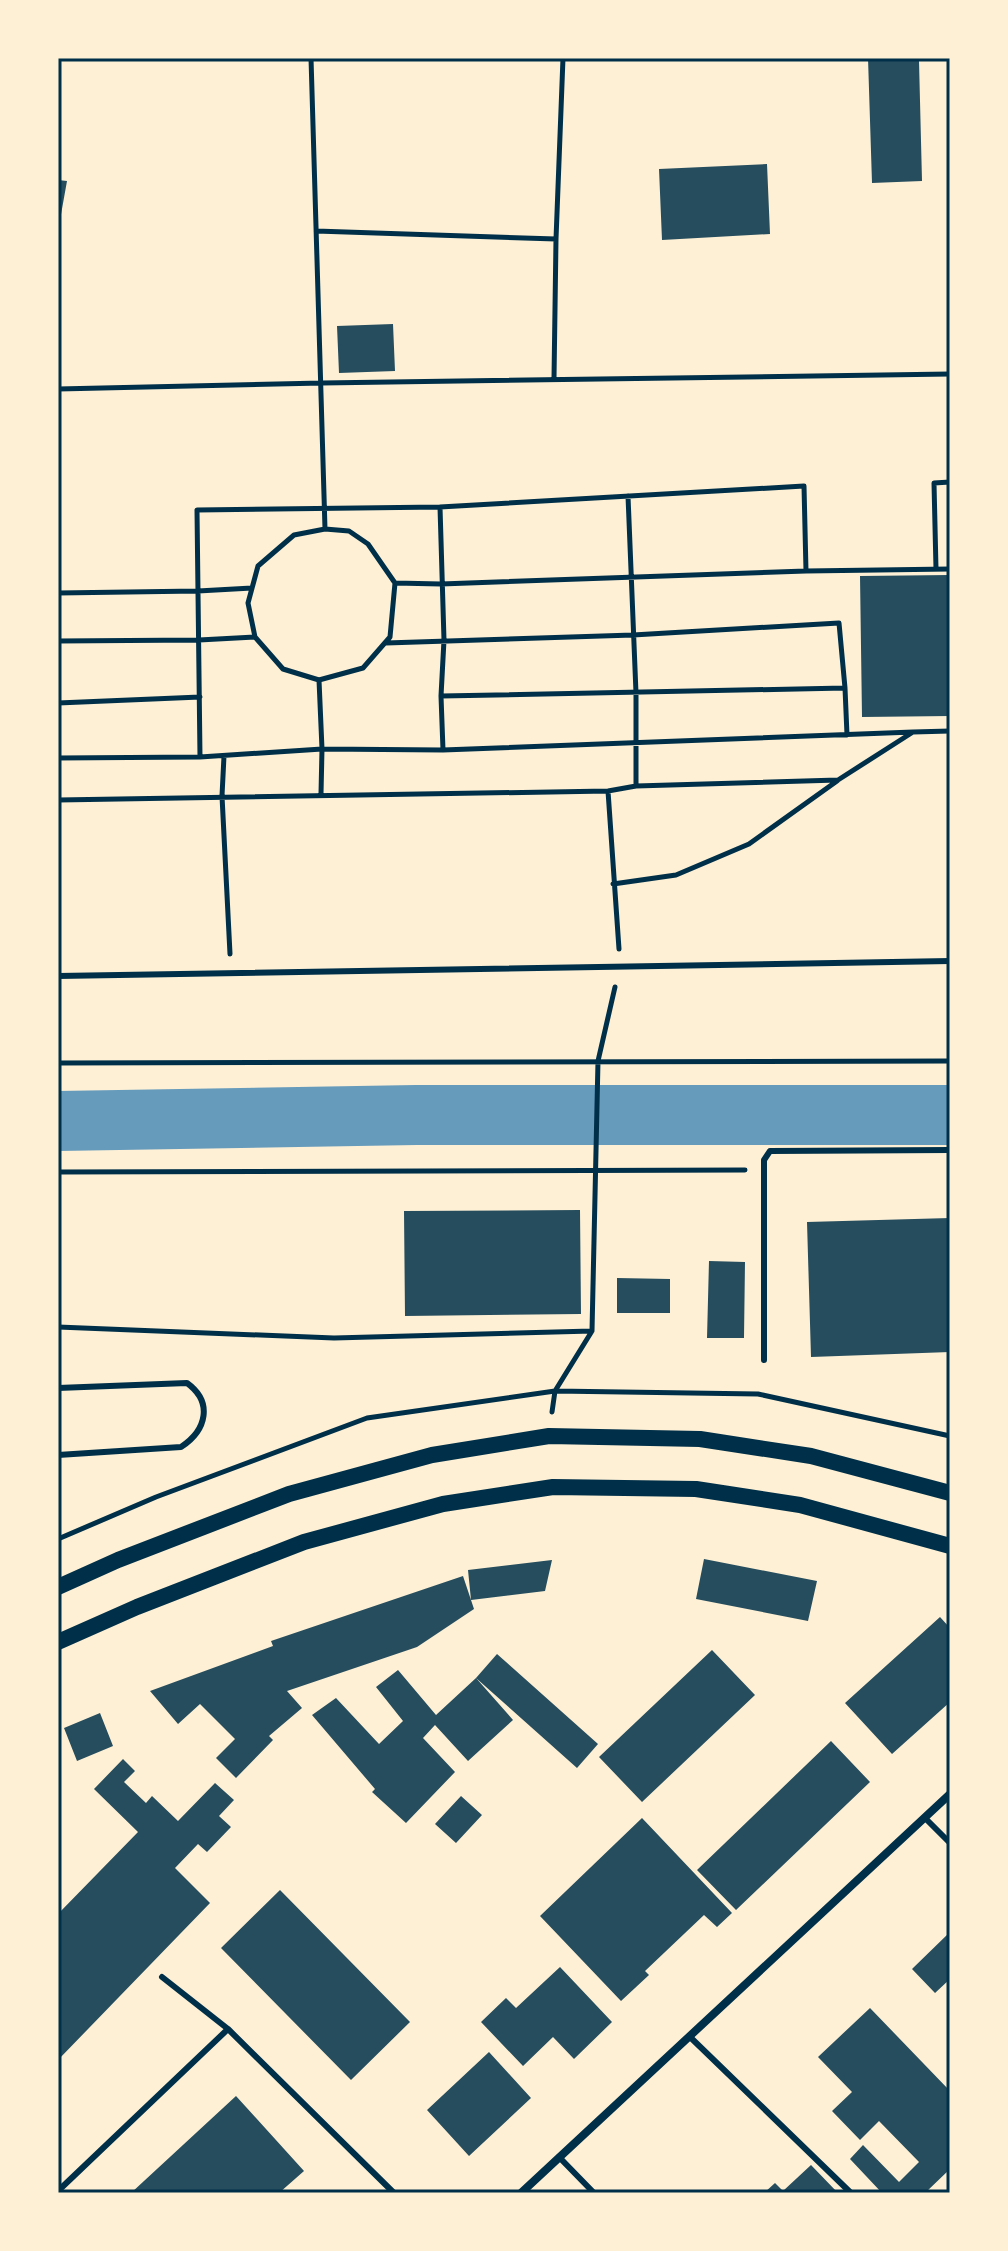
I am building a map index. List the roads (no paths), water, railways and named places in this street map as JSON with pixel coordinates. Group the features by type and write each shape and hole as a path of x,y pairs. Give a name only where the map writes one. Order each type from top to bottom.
{"main road":[{"path":"58,1587 118,1560 289,1494 432,1455 549,1436 700,1439 811,1456 950,1493"},
{"path":"58,1642 137,1607 304,1542 443,1504 553,1487 696,1489 800,1505 950,1546"}],"street":[{"path":"521,2193 950,1794"}],"lane":[{"path":"58,976 950,961"},
{"path":"764,1360 764,1160 770,1151 950,1150"},
{"path":"58,1388 187,1383 199,1392 203,1403 202,1423 195,1437 181,1447 58,1455"},
{"path":"925,1818 950,1843"},
{"path":"162,1977 228,2029 394,2193"},
{"path":"58,2191 228,2029"},
{"path":"689,2036 851,2193"},
{"path":"559,2157 594,2193"}],"waterway":[{"path":"58,1121 416,1115 950,1115"}]}
